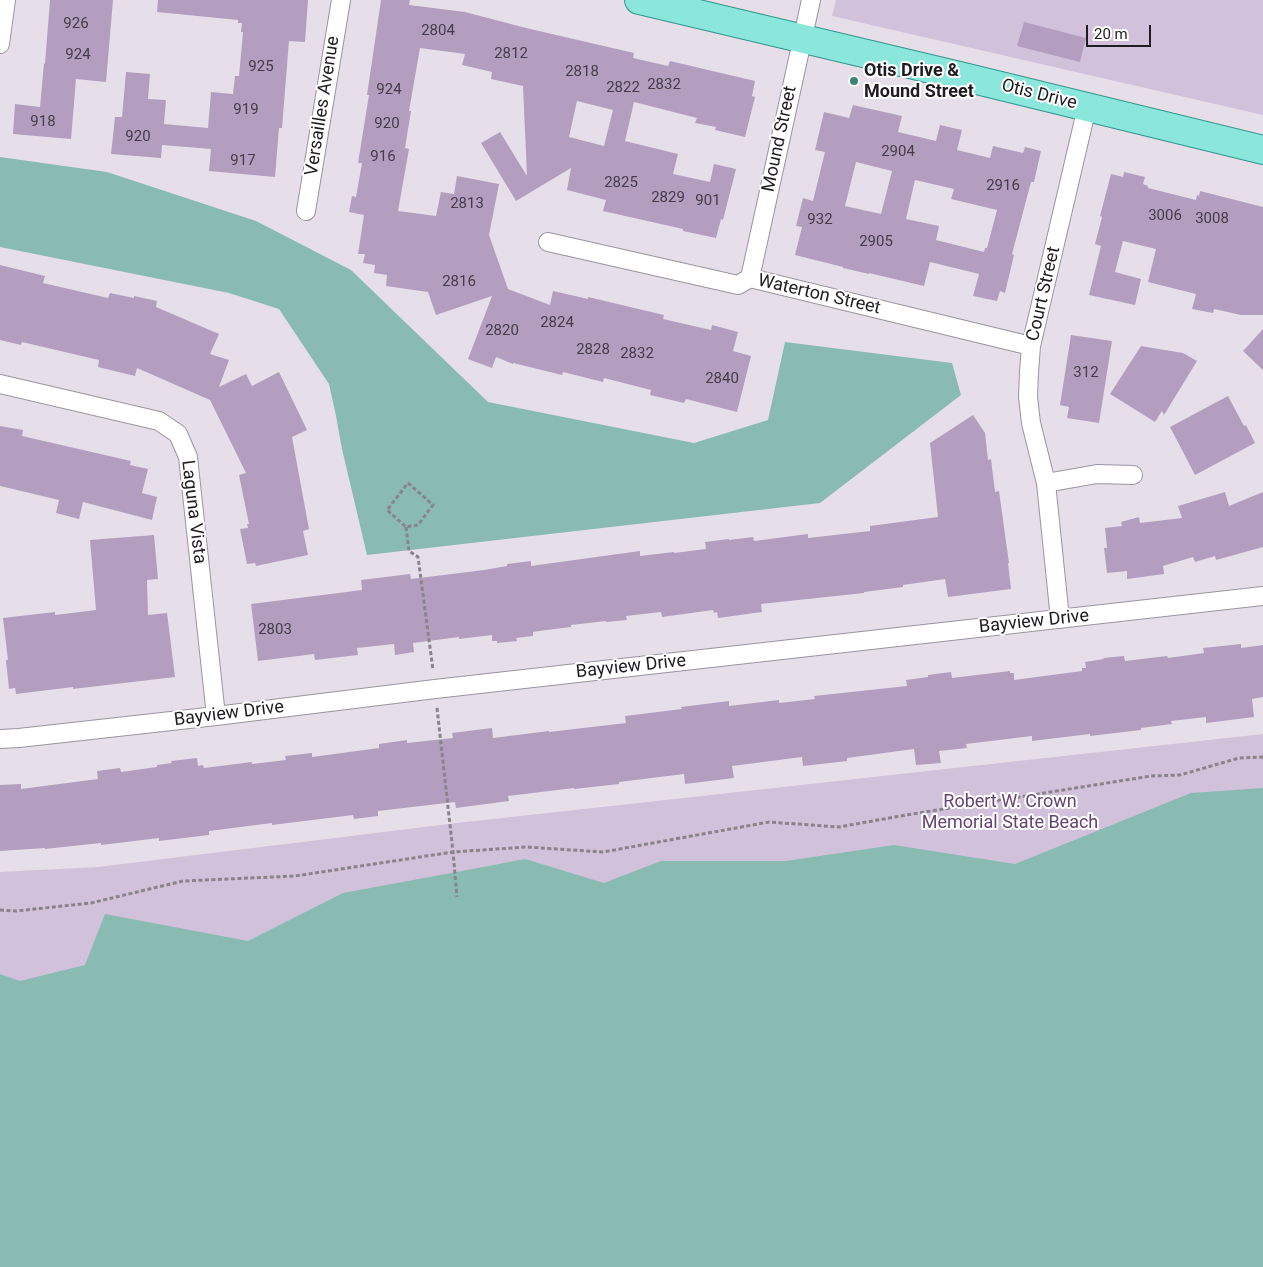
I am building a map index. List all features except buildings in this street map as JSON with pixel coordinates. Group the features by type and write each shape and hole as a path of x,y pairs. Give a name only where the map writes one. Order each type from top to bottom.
{"main road":[{"name":"Otis Drive","path":"639,0 1263,150"}],"street":[{"path":"0,44 6,0"},
{"name":"Versailles Avenue","path":"306,211 341,0"},
{"name":"Mound Street","path":"750,278 811,0"},
{"name":"Court Street","path":"1060,618 1046,483 1031,423 1028,397 1031,346 1087,107"},
{"name":"Waterton Street","path":"548,242 738,285 750,278 1031,346"},
{"name":"Laguna Vista","path":"0,384 159,421 178,434 188,457 216,716"},
{"path":"1046,483 1097,474 1133,475"},
{"name":"Bayview Drive","path":"0,739 1263,596"}],"path":[{"path":"406,527 418,525 433,505 408,483 387,510 406,527 409,550 418,557 435,689 457,896"},
{"path":"0,910 91,903 183,881 295,876 453,852 526,847 603,852 769,822 840,827 1141,778 1180,774 1239,758 1263,757"}],"green space":[{"path":"836,0 1263,0 1263,115 832,16"},
{"name":"Robert W. Crown Memorial State Beach","path":"1263,734 1263,1267 0,1267 0,872 98,867 457,823"}],"shaded area":[{"path":"0,157 107,172 256,221 351,270 488,402 694,443 768,420 785,342 952,363 961,395 820,503 367,555 329,384 279,309 229,293 0,247"},
{"path":"1263,788 1263,1267 0,1267 0,974 20,981 85,965 105,914 248,941 343,893 525,859 604,883 661,861 786,861 894,845 1015,864 1191,793"}],"place":[{"name":"Otis Drive & Mound Street","path":"854,81"}]}
